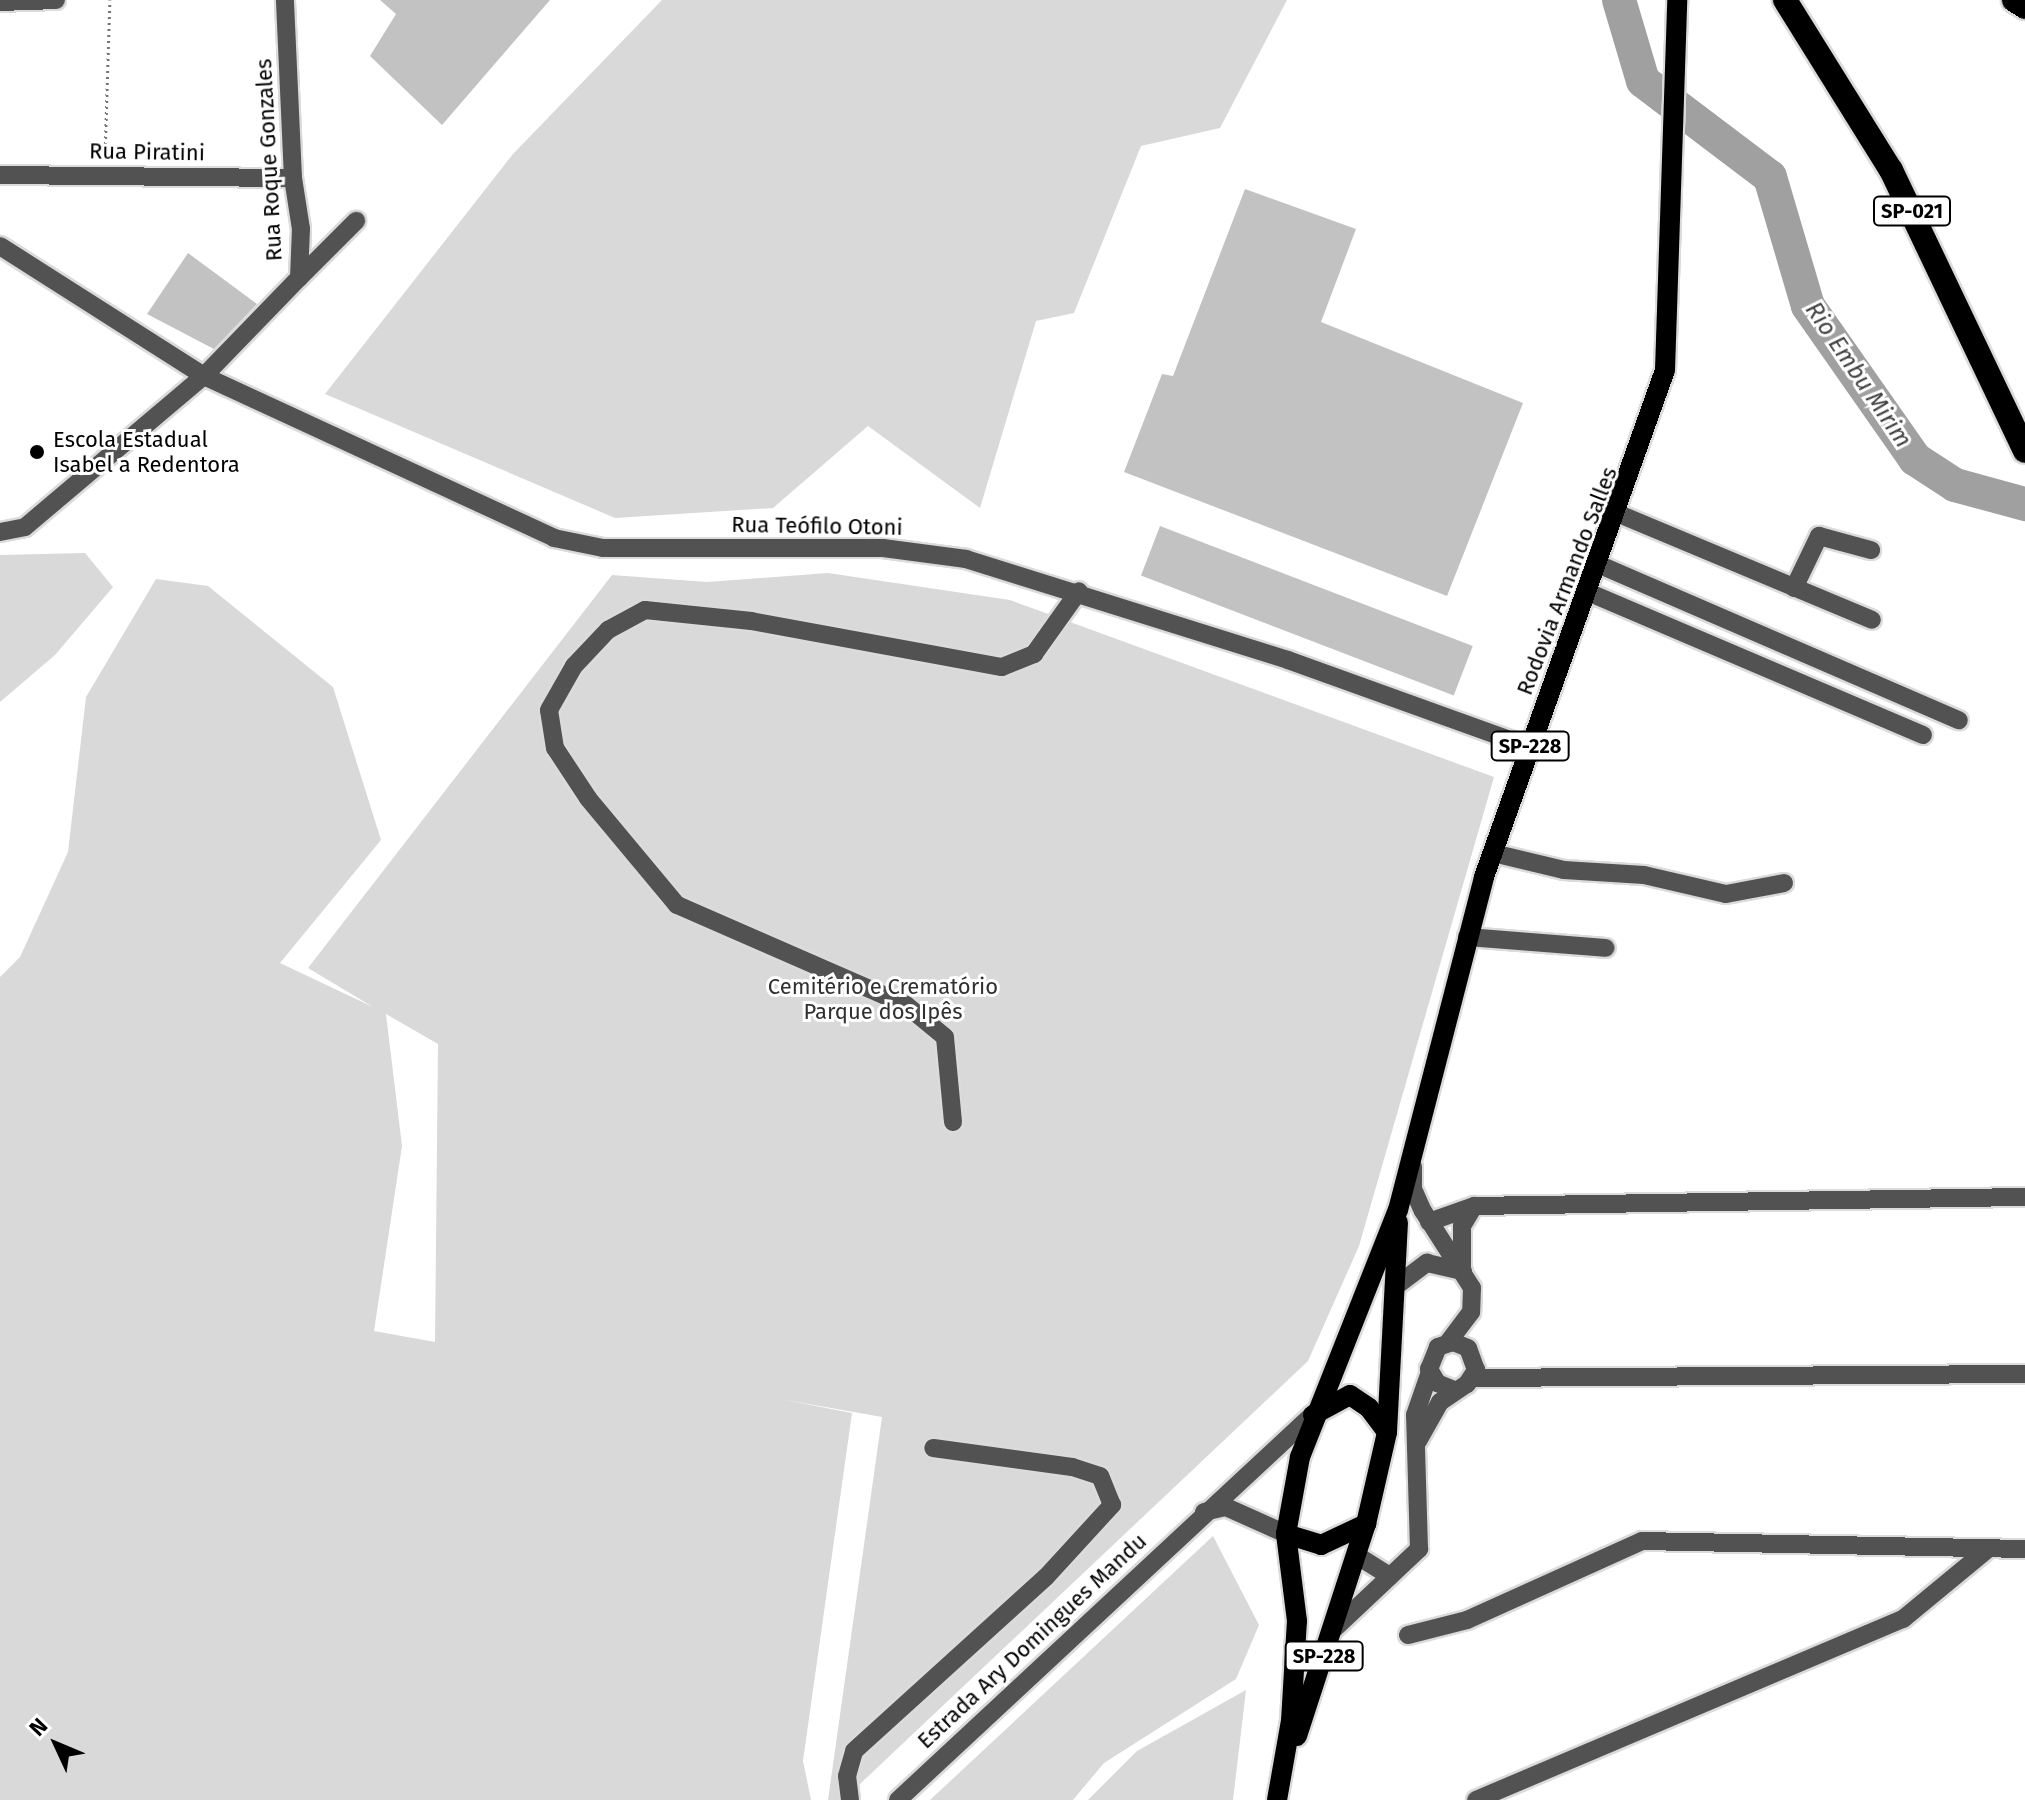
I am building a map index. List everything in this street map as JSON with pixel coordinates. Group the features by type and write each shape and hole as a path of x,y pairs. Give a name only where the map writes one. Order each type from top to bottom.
{"highway":[{"name":"SP-021","path":"1785,0 1891,170 2021,442"},
{"path":"2014,0 2025,7"}],"main road":[{"name":"Rodovia Armando Salles","path":"1277,1794 1291,1721 1297,1621 1286,1534 1312,1415 1398,1210 1467,937 1493,853 1657,407 1671,286 1677,0"},
{"name":"Rodovia Armando Salles","path":"1277,1794 1366,1524 1387,1432 1398,1210"},
{"path":"1312,1415 1350,1395 1369,1408 1387,1432"},
{"path":"1286,1534 1321,1545 1366,1524"}],"street":[{"path":"0,2 56,0"},
{"name":"Rua Roque Gonzales","path":"0,532 25,527 204,376 299,278 301,229 293,178 285,0"},
{"name":"Rua Piratini","path":"0,175 293,178"},
{"path":"299,278 356,221"},
{"name":"Rua Teófilo Otoni","path":"0,246 204,376 554,538 603,548 883,548 966,559 1079,591 1530,747"},
{"path":"1619,514 1872,620"},
{"path":"1794,588 1819,536 1871,550"},
{"path":"1600,565 1959,720"},
{"path":"953,1122 945,1037 906,1005 677,905 563,760 549,710 574,666 599,639 645,610 751,621 1002,667 1034,654 1079,591"},
{"path":"1590,593 1923,735"},
{"path":"1493,853 1564,870 1644,875 1726,894 1784,883"},
{"path":"1467,937 1606,948"},
{"path":"1332,1631 1419,1549 1415,1415 1433,1354 1448,1343 1466,1319 1473,1301 1463,1271 1429,1222 1413,1189 1414,1148"},
{"path":"1429,1222 1474,1206 2025,1197"},
{"path":"1463,1271 1462,1226 1474,1206"},
{"path":"1396,1286 1427,1263 1463,1271"},
{"path":"1466,1319 1468,1348 1476,1362 1473,1378"},
{"path":"1448,1343 1468,1348"},
{"path":"1430,1372 1452,1389"},
{"path":"1418,1441 1452,1389 1473,1378 2025,1374"},
{"name":"Estrada Ary Domingues Mandu","path":"898,1800 1197,1516 1312,1415"},
{"path":"850,1800 847,1776 854,1751 1046,1577 1112,1505 1100,1476 1072,1467 933,1448"},
{"path":"1197,1516 1226,1507 1286,1534"},
{"path":"1408,1635 1467,1620 1642,1541 2025,1549"},
{"path":"1476,1800 1903,1619 1988,1549"},
{"path":"1356,1555 1390,1576"}],"path":[{"path":"105,175 110,0"}],"green space":[{"path":"662,0 1287,0 1220,128 1141,146 1074,313 1036,321 980,508 868,426 773,508 615,518 325,394 513,154"},
{"path":"85,553 113,587 55,655 0,702 0,555"},
{"name":"Cemitério e Crematório Parque dos Ipês","path":"828,573 1010,600 1494,777 1359,1246 1308,1361 843,1800 828,1800 882,1417 780,1399 852,1413 803,1761 811,1800 0,1800 0,977 20,957 68,852 86,697 156,579 208,586 333,687 381,840 280,963 373,1007 308,968 612,575 707,582","holes":["386,1014 438,1044 435,1342 374,1331 402,1146"]},
{"path":"1213,1536 1259,1625 1236,1679 1104,1763 1073,1800 930,1800"},
{"path":"1246,1690 1233,1800 1088,1800 1137,1751"}],"building":[{"path":"380,0 550,0 442,125 370,56 396,14"},
{"path":"1245,189 1356,229 1321,322 1523,403 1447,596 1124,472 1162,374 1173,376"},
{"path":"188,253 257,304 214,349 147,314"},
{"path":"1160,526 1473,646 1454,696 1141,575"}],"waterway":[{"name":"Rio Embu Mirim","path":"1619,0 1643,81 1770,177 1808,306 1915,459 1955,485 2025,504"}],"place":[{"name":"Escola Estadual Isabel a Redentora","path":"37,452"}]}
